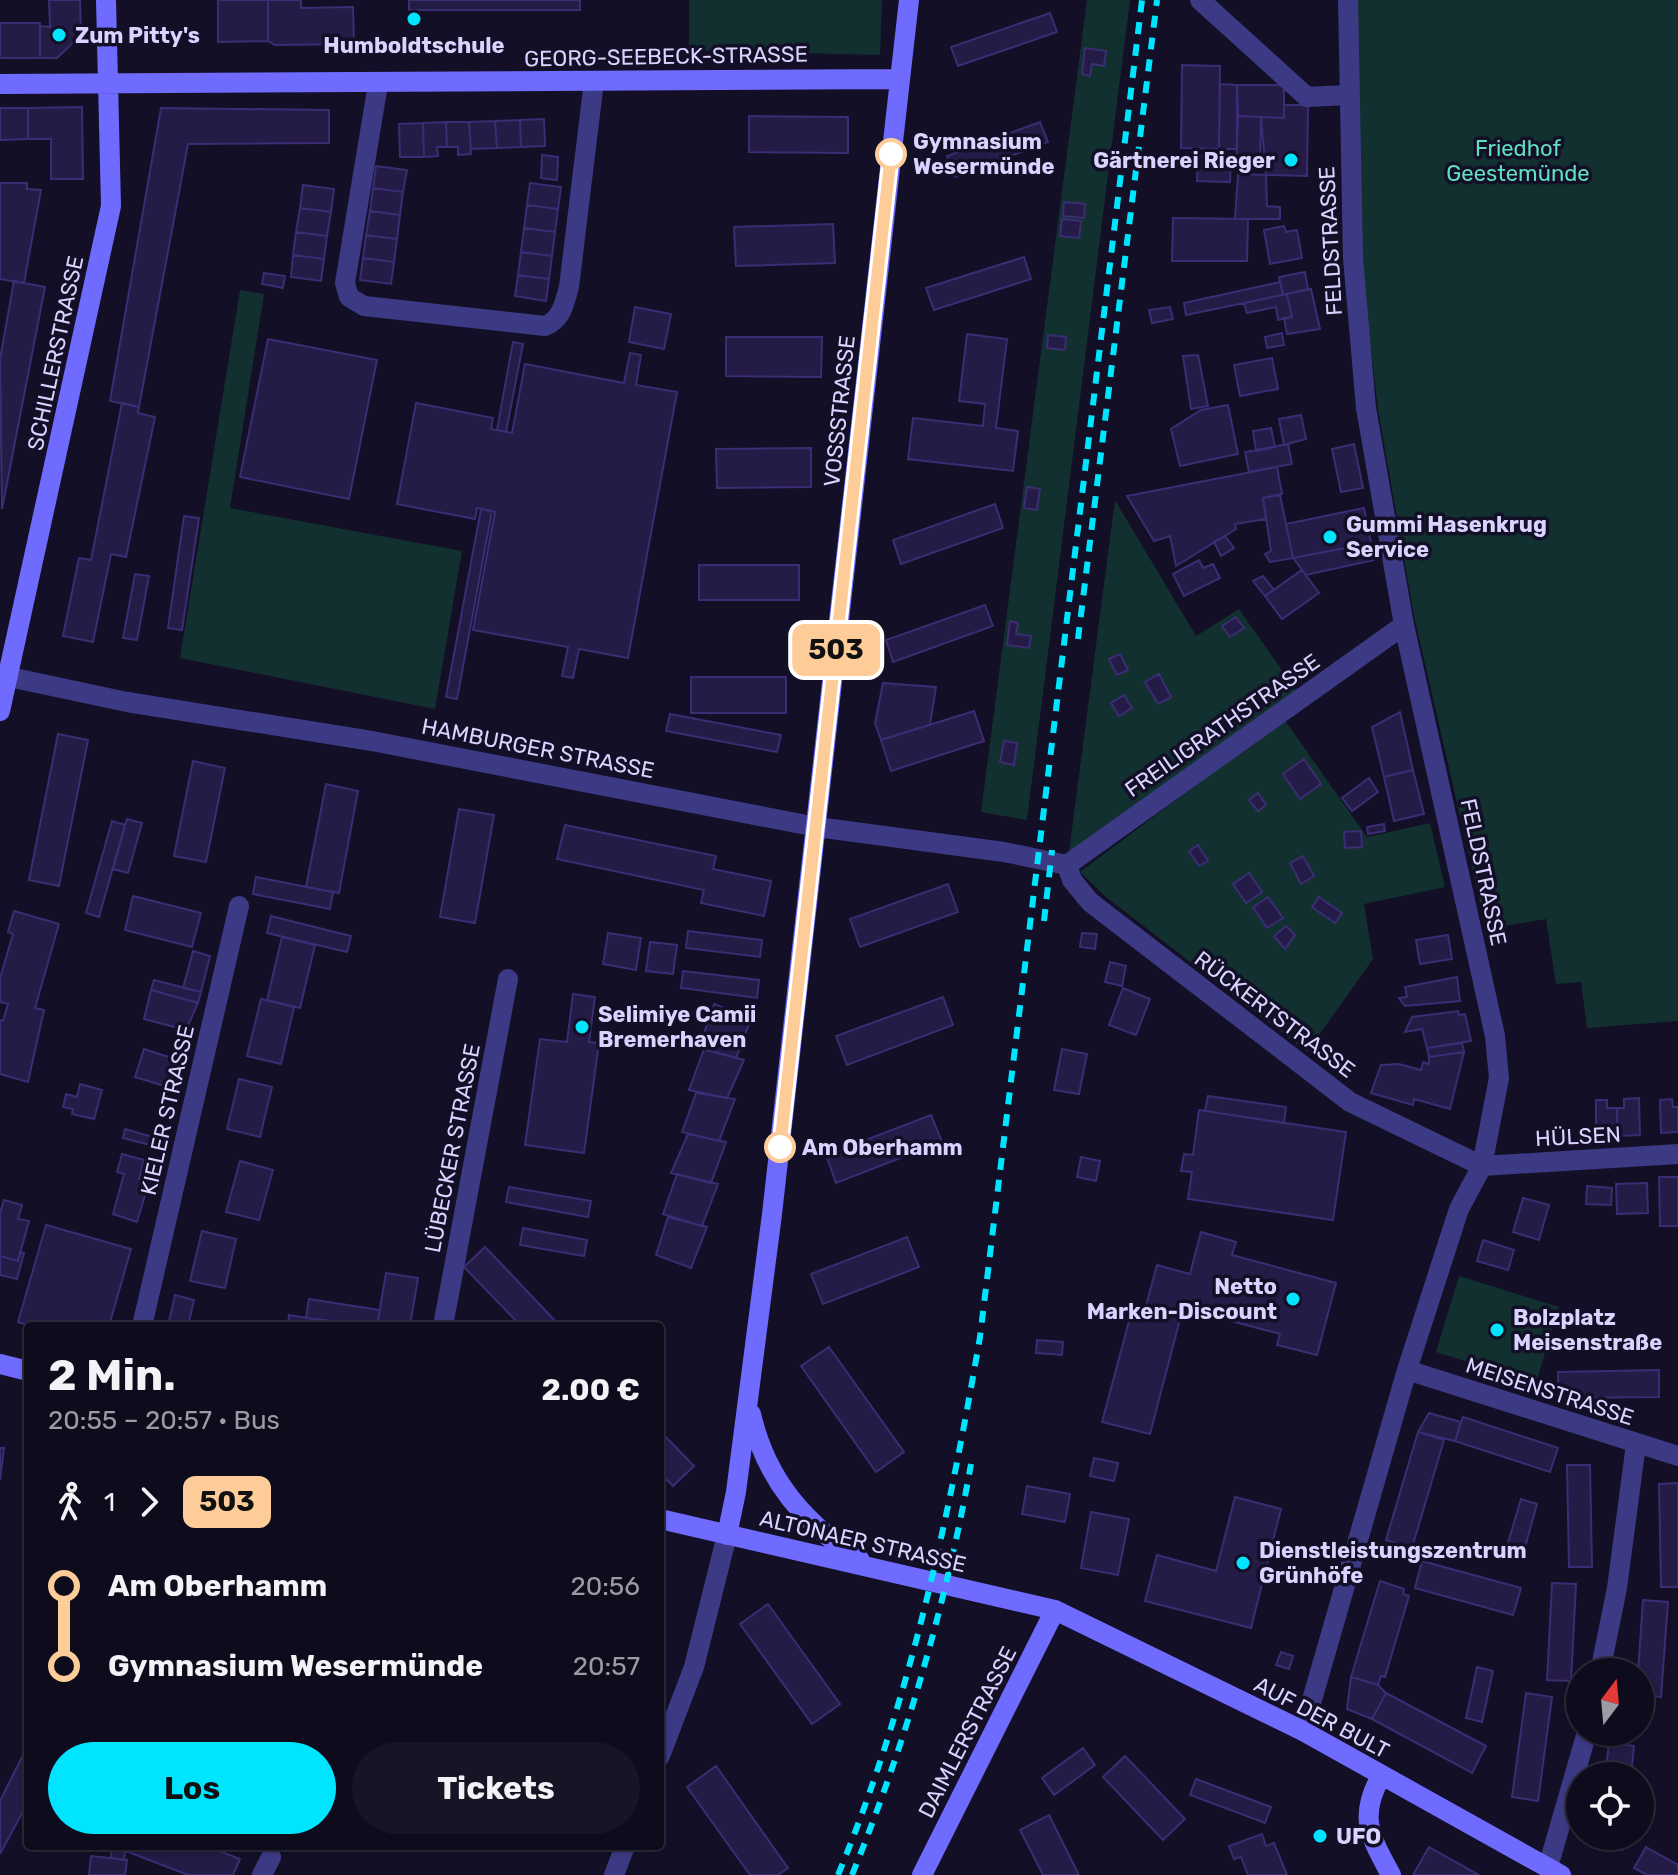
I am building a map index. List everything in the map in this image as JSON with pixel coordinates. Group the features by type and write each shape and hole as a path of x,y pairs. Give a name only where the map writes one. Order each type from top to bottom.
{"street":[{"name":"SCHILLERSTRASSE","path":"0,711 5,676 111,206 106,0"},
{"name":"VOSSSTRASSE","path":"817,827 909,0"},
{"path":"1200,0 1307,97 1348,95"},
{"name":"FELDSTRASSE","path":"1303,1731 1407,1370 1459,1209 1482,1166 1499,1078 1495,1036 1404,625 1366,408 1353,258 1348,0"},
{"name":"GEORG-SEEBECK-STRASSE","path":"0,84 900,79"},
{"path":"378,84 345,283 349,297 364,306 545,326 555,322 561,313 569,287 594,81"},
{"name":"FREILIGRATHSTRASSE","path":"1074,860 1404,625"},
{"name":"HAMBURGER STRASSE","path":"5,676 127,702 300,727 817,827 1074,860"},
{"path":"664,1746 694,1667 727,1535 748,1402 817,827"},
{"name":"RÜCKERTSTRASSE","path":"1074,860 1072,880 1090,902 1350,1102 1482,1166"},
{"name":"KIELER STRASSE","path":"143,1322 239,906"},
{"name":"LÜBECKER STRASSE","path":"444,1322 508,979"},
{"name":"HÜLSEN","path":"1482,1166 1678,1154"},
{"path":"0,1364 24,1370"},
{"name":"MEISENSTRASSE","path":"1407,1370 1678,1456"},
{"path":"748,1402 759,1449 778,1485 827,1538 874,1568"},
{"path":"1603,1658 1617,1588 1636,1444"},
{"name":"ALTONAER STRASSE","path":"664,1520 1055,1610"},
{"name":"AUF DER BULT","path":"1055,1610 1303,1731 1554,1871"},
{"name":"DAIMLERSTRASSE","path":"922,1875 1055,1610"},
{"path":"1554,1871 1584,1746"},
{"path":"1381,1776 1366,1807 1369,1830 1391,1875"},
{"path":"614,1875 623,1850"}],"green space":[{"path":"689,0 882,0 880,55 689,50"},
{"path":"1087,0 1130,0 1027,820 981,812"},
{"name":"Friedhof Geestemünde","path":"1357,0 1678,0 1678,1021 1587,1028 1581,982 1556,984 1546,919 1486,929 1414,616 1378,409 1361,264"},
{"path":"240,290 264,294 230,508 462,551 435,709 180,658"},
{"path":"1115,500 1196,636 1239,609 1298,693 1069,852"},
{"path":"1284,719 1367,837 1430,823 1445,887 1364,904 1373,959 1307,1052 1106,897 1080,872"},
{"name":"Bolzplatz Meisenstraße","path":"1459,1276 1559,1307 1536,1383 1436,1352"}],"building":[{"path":"49,0 80,0 81,35 57,58 40,58 40,26 50,27"},
{"path":"218,0 268,0 268,41 218,42"},
{"path":"268,0 301,0 301,8 353,7 354,44 275,45 268,41"},
{"path":"409,0 580,0 580,10 409,10"},
{"path":"1050,13 1057,32 958,66 951,47"},
{"path":"0,23 40,23 40,58 0,58"},
{"path":"1085,48 1106,51 1104,66 1092,64 1090,76 1082,74"},
{"path":"1182,65 1220,66 1219,149 1181,148"},
{"path":"1220,84 1237,85 1237,149 1219,149"},
{"path":"1237,85 1284,85 1284,118 1238,116"},
{"path":"1284,105 1308,105 1307,176 1266,175 1261,117 1284,118"},
{"path":"82,107 83,179 51,179 51,139 28,139 28,108"},
{"path":"0,108 28,108 28,139 0,140"},
{"path":"161,108 329,110 329,143 188,144 139,407 110,401"},
{"path":"749,116 848,117 848,153 749,152"},
{"path":"1238,116 1261,117 1260,168 1236,168"},
{"path":"544,119 545,146 521,147 520,120"},
{"path":"520,120 521,147 497,148 495,121"},
{"path":"495,121 497,148 471,149 469,122"},
{"path":"446,122 447,147 437,147 438,156 424,157 423,123"},
{"path":"446,122 469,122 471,154 458,155 458,147 447,147"},
{"path":"1040,122 1048,142 955,177 947,156"},
{"path":"423,123 424,157 400,157 399,124"},
{"path":"542,155 558,157 557,180 541,178"},
{"path":"1198,156 1231,157 1230,182 1197,181"},
{"path":"376,166 407,170 403,192 373,188"},
{"path":"1238,174 1266,175 1267,206 1280,207 1280,219 1235,219"},
{"path":"0,183 27,183 27,189 41,190 24,283 0,279"},
{"path":"530,183 561,187 558,209 527,205"},
{"path":"303,185 334,189 331,212 300,208"},
{"path":"373,188 403,192 400,215 370,211"},
{"path":"1064,202 1085,204 1084,218 1063,216"},
{"path":"527,205 558,209 555,232 524,228"},
{"path":"300,208 331,212 327,236 296,232"},
{"path":"370,211 400,215 397,239 366,235"},
{"path":"1173,218 1248,219 1247,261 1172,261"},
{"path":"1062,219 1081,221 1079,238 1060,236"},
{"path":"833,224 835,263 736,266 734,227"},
{"path":"1284,226 1286,232 1297,230 1302,258 1270,264 1264,230"},
{"path":"524,228 555,232 552,256 521,252"},
{"path":"296,232 327,236 324,259 293,255"},
{"path":"366,235 397,239 394,262 363,258"},
{"path":"521,252 552,256 549,279 518,275"},
{"path":"293,255 324,259 321,281 291,277"},
{"path":"1024,257 1031,279 934,310 926,288"},
{"path":"363,258 394,262 391,284 360,280"},
{"path":"1305,272 1308,289 1283,295 1279,277"},
{"path":"264,273 285,276 283,288 262,284"},
{"path":"518,275 549,279 546,301 515,296"},
{"path":"14,281 45,287 2,509 0,359"},
{"path":"1280,282 1283,295 1186,315 1184,303"},
{"path":"1311,289 1320,329 1287,334 1284,318 1292,317 1287,294"},
{"path":"1287,294 1292,317 1278,320 1276,307 1247,313 1244,303"},
{"path":"635,307 671,314 664,349 629,342"},
{"path":"1170,307 1173,319 1152,323 1149,310"},
{"path":"1282,333 1284,345 1267,348 1265,337"},
{"path":"967,334 1007,339 996,428 1018,431 1013,471 908,459 913,418 983,426 985,404 959,401"},
{"path":"1048,335 1066,337 1065,350 1047,348"},
{"path":"726,337 822,337 821,377 726,376"},
{"path":"268,339 377,360 349,499 240,477"},
{"path":"513,342 523,344 506,432 497,430"},
{"path":"630,353 641,355 636,385 677,392 628,658 579,649 573,678 562,676 568,647 473,630 495,512 477,508 475,519 397,504 416,403 493,418 491,429 512,433 525,364 624,383"},
{"path":"1198,355 1208,406 1191,409 1183,356"},
{"path":"1272,358 1278,389 1240,396 1234,365"},
{"path":"122,403 139,407 138,413 155,417 126,557 111,554 93,642 63,636 79,558 91,560"},
{"path":"1228,405 1238,454 1180,466 1171,429 1201,410"},
{"path":"1301,415 1306,439 1284,445 1279,419"},
{"path":"1271,428 1275,447 1256,451 1253,431"},
{"path":"1288,444 1292,464 1249,472 1245,452"},
{"path":"1354,444 1363,488 1341,492 1332,449"},
{"path":"811,448 811,487 717,488 716,449"},
{"path":"1277,467 1282,494 1263,498 1266,519 1235,524 1236,529 1176,566 1170,536 1154,541 1127,496"},
{"path":"1027,487 1040,489 1037,510 1024,508"},
{"path":"1280,495 1293,558 1270,562 1265,554 1271,551 1263,498"},
{"path":"995,504 1003,528 901,564 893,540"},
{"path":"1364,508 1371,543 1293,558 1286,524"},
{"path":"481,509 492,511 457,699 446,697"},
{"path":"184,516 199,518 182,630 168,628"},
{"path":"1225,536 1234,548 1221,556 1214,542"},
{"path":"1371,543 1374,560 1306,575 1293,558"},
{"path":"1199,560 1203,568 1213,564 1220,578 1184,596 1173,574"},
{"path":"699,565 799,565 799,600 699,600"},
{"path":"1302,570 1319,593 1282,619 1265,596"},
{"path":"135,574 149,576 137,640 123,638"},
{"path":"1263,576 1274,590 1265,596 1253,581"},
{"path":"985,605 993,626 893,662 886,640"},
{"path":"1236,617 1244,628 1230,637 1222,626"},
{"path":"1010,621 1018,623 1016,634 1031,636 1029,648 1007,645"},
{"path":"1120,654 1128,670 1117,675 1109,659"},
{"path":"1159,674 1171,697 1158,704 1145,682"},
{"path":"691,677 786,677 786,713 691,713"},
{"path":"883,683 936,687 930,725 881,740 875,723"},
{"path":"1124,695 1132,708 1119,716 1111,703"},
{"path":"974,711 984,741 891,771 881,740"},
{"path":"1400,712 1413,770 1384,777 1372,727"},
{"path":"670,714 781,735 777,752 666,731"},
{"path":"58,734 88,740 59,886 29,880"},
{"path":"1004,741 1017,743 1014,765 1000,762"},
{"path":"1304,759 1321,784 1300,799 1283,774"},
{"path":"193,761 225,768 206,862 174,856"},
{"path":"1413,770 1424,814 1394,821 1384,777"},
{"path":"1369,778 1378,792 1352,811 1342,798"},
{"path":"326,784 358,791 339,893 306,887"},
{"path":"1258,793 1266,805 1258,811 1249,800"},
{"path":"459,809 494,815 475,923 440,917"},
{"path":"127,819 142,823 128,873 113,869"},
{"path":"112,821 125,825 99,917 86,913"},
{"path":"1384,824 1385,831 1368,834 1367,827"},
{"path":"565,825 716,856 713,869 771,881 764,916 701,903 704,890 557,859"},
{"path":"1361,831 1362,847 1345,848 1344,832"},
{"path":"1198,845 1208,861 1199,866 1189,851"},
{"path":"1303,856 1314,876 1301,884 1290,863"},
{"path":"1249,873 1262,892 1246,903 1233,884"},
{"path":"256,877 333,892 330,909 253,894"},
{"path":"948,884 958,912 860,947 850,919"},
{"path":"133,896 201,913 192,947 125,930"},
{"path":"1268,897 1283,918 1267,928 1253,907"},
{"path":"1319,897 1342,913 1335,923 1312,907"},
{"path":"14,911 59,924 35,1008 44,1010 28,1082 0,1074 0,1020 3,1021 8,1004 0,1002 0,978 13,934 8,932"},
{"path":"271,916 351,936 347,952 267,933"},
{"path":"1286,926 1295,935 1285,949 1274,936"},
{"path":"688,931 762,940 760,957 686,948"},
{"path":"608,933 641,938 636,970 603,964"},
{"path":"1082,933 1097,934 1095,949 1080,947"},
{"path":"1448,935 1452,959 1420,964 1416,940"},
{"path":"282,937 315,945 300,1008 267,1000"},
{"path":"650,942 677,945 673,974 646,971"},
{"path":"193,951 210,956 201,992 183,988"},
{"path":"1110,962 1126,966 1122,986 1105,982"},
{"path":"683,971 759,980 757,998 681,988"},
{"path":"1457,977 1460,1001 1405,1006 1399,998 1407,997 1405,987"},
{"path":"154,980 201,992 198,1003 151,990"},
{"path":"1123,988 1150,999 1136,1035 1109,1025"},
{"path":"151,990 198,1003 186,1030 144,1019"},
{"path":"573,994 595,997 589,1042 599,1043 584,1153 525,1145 540,1039 567,1042"},
{"path":"943,997 953,1025 847,1065 836,1036"},
{"path":"261,999 294,1007 281,1064 247,1056"},
{"path":"714,1004 751,1019 736,1058 699,1048"},
{"path":"1458,1011 1459,1015 1465,1014 1471,1041 1427,1048 1422,1029 1405,1032 1412,1017"},
{"path":"1462,1043 1464,1052 1429,1057 1427,1048"},
{"path":"144,1049 184,1062 178,1083 170,1081 168,1087 135,1077"},
{"path":"704,1049 744,1060 727,1098 689,1090"},
{"path":"1062,1049 1087,1054 1079,1094 1054,1090"},
{"path":"1464,1052 1450,1109 1414,1099 1413,1105 1371,1093 1381,1065 1399,1064 1421,1070 1423,1062 1429,1064 1429,1057"},
{"path":"239,1079 272,1087 260,1137 227,1129"},
{"path":"80,1084 102,1090 94,1119 72,1114 73,1109 63,1107 66,1094 77,1097"},
{"path":"696,1093 735,1099 719,1141 682,1132"},
{"path":"1208,1096 1286,1107 1284,1123 1205,1111"},
{"path":"1639,1098 1640,1135 1617,1136 1617,1108 1624,1108 1624,1099"},
{"path":"1672,1099 1673,1107 1678,1107 1678,1132 1661,1133 1660,1100"},
{"path":"1596,1100 1607,1100 1607,1108 1617,1108 1617,1136 1596,1136"},
{"path":"1199,1110 1346,1132 1333,1220 1188,1199 1192,1172 1181,1171 1184,1154 1193,1155"},
{"path":"931,1115 942,1142 836,1183 826,1155"},
{"path":"125,1129 156,1138 154,1146 123,1138"},
{"path":"688,1134 726,1142 711,1183 671,1173"},
{"path":"122,1154 144,1160 139,1179 149,1182 137,1222 113,1214 124,1174 117,1172"},
{"path":"1081,1157 1100,1161 1096,1181 1077,1177"},
{"path":"240,1161 273,1170 259,1220 226,1212"},
{"path":"677,1174 718,1184 702,1226 663,1214"},
{"path":"1659,1177 1678,1177 1678,1226 1660,1226"},
{"path":"1647,1183 1648,1213 1617,1214 1616,1184"},
{"path":"1587,1186 1612,1188 1611,1205 1586,1204"},
{"path":"509,1187 591,1201 588,1217 506,1202"},
{"path":"1523,1198 1549,1205 1539,1240 1513,1232"},
{"path":"4,1200 22,1205 18,1219 29,1221 18,1261 0,1256 0,1213"},
{"path":"668,1217 707,1227 691,1268 656,1255"},
{"path":"46,1225 131,1249 110,1322 18,1322"},
{"path":"523,1228 587,1240 584,1256 520,1245"},
{"path":"202,1231 236,1239 225,1288 190,1281"},
{"path":"1201,1232 1236,1242 1232,1255 1336,1283 1317,1355 1277,1345 1280,1334 1183,1308 1150,1434 1102,1422 1132,1310 1144,1313 1157,1265 1190,1274"},
{"path":"907,1237 919,1267 823,1304 811,1274"},
{"path":"1483,1240 1514,1250 1508,1270 1477,1261"},
{"path":"485,1247 556,1322 517,1322 464,1267"},
{"path":"20,1252 24,1253 17,1279 0,1275 0,1256 18,1261"},
{"path":"386,1273 418,1278 411,1322 378,1322"},
{"path":"175,1295 194,1300 189,1322 169,1322"},
{"path":"309,1299 380,1310 378,1322 306,1318"},
{"path":"289,1315 331,1322 288,1322"},
{"path":"1037,1340 1063,1342 1062,1355 1036,1353"},
{"path":"829,1347 904,1452 876,1472 801,1366"},
{"path":"1659,1370 1659,1397 1558,1398 1558,1372"},
{"path":"1429,1413 1461,1422 1455,1441 1418,1432"},
{"path":"1463,1417 1558,1448 1550,1472 1455,1441"},
{"path":"1418,1432 1444,1440 1412,1548 1386,1540"},
{"path":"664,1435 694,1466 673,1486 664,1477"},
{"path":"0,1448 4,1448 0,1480"},
{"path":"1094,1458 1118,1463 1114,1481 1090,1476"},
{"path":"1567,1465 1590,1465 1592,1567 1569,1567"},
{"path":"1678,1483 1678,1587 1661,1587 1659,1484"},
{"path":"1027,1486 1070,1494 1065,1522 1022,1514"},
{"name":"Dienstleistungszentrum Grünhöfe","path":"1235,1497 1281,1509 1251,1628 1145,1601 1157,1555 1216,1571"},
{"path":"1521,1499 1537,1504 1524,1551 1507,1546"},
{"path":"1091,1512 1129,1519 1118,1575 1081,1568"},
{"path":"1422,1561 1521,1588 1513,1615 1415,1588"},
{"path":"1380,1581 1404,1589 1403,1594 1409,1596 1385,1677 1381,1676 1378,1685 1351,1677"},
{"path":"1552,1583 1576,1584 1572,1658 1566,1658 1566,1681 1547,1680"},
{"path":"1643,1600 1668,1602 1661,1697 1654,1696 1654,1658 1639,1658"},
{"path":"768,1604 840,1704 812,1724 740,1624"},
{"path":"1281,1652 1293,1656 1289,1669 1276,1665"},
{"path":"1477,1667 1493,1671 1482,1722 1466,1718"},
{"path":"1351,1677 1378,1685 1386,1693 1372,1719 1347,1709"},
{"path":"1386,1693 1486,1746 1472,1773 1372,1719"},
{"path":"1526,1693 1552,1697 1538,1801 1512,1797"},
{"path":"1609,1746 1634,1746 1632,1762 1607,1762"},
{"path":"1083,1748 1095,1765 1054,1795 1042,1778"},
{"path":"24,1753 24,1809 0,1854 0,1801"},
{"path":"1125,1756 1185,1819 1163,1840 1103,1777"},
{"path":"716,1766 788,1868 778,1875 750,1875 687,1787"},
{"path":"1196,1779 1271,1807 1265,1823 1190,1795"},
{"path":"1049,1815 1079,1875 1043,1875 1020,1830"},
{"path":"1262,1834 1266,1846 1274,1843 1287,1875 1248,1875 1241,1857 1234,1859 1229,1846"},
{"path":"1429,1847 1479,1875 1413,1875"},
{"path":"112,1850 125,1851 124,1860 111,1858"},
{"path":"123,1850 217,1850 240,1859 233,1875 188,1875"},
{"path":"1644,1850 1651,1850 1678,1865 1678,1875 1647,1875 1634,1868"},
{"path":"91,1856 127,1860 125,1875 89,1875"}],"railway":[{"path":"838,1875 886,1744 924,1610 980,1337 1142,0"},
{"path":"1078,639 1157,0"},
{"path":"1044,921 1052,850"},
{"path":"852,1875 907,1724 937,1621 971,1464"}],"bus line":[{"name":"503","path":"780,1147 891,154"}],"place":[{"name":"Humboldtschule","path":"414,19"},
{"name":"Zum Pitty's","path":"59,35"},
{"name":"Gymnasium Wesermünde","path":"891,154"},
{"name":"Gärtnerei Rieger","path":"1291,160"},
{"name":"Gummi Hasenkrug Service","path":"1330,537"},
{"name":"Selimiye Camii Bremerhaven","path":"582,1027"},
{"name":"Am Oberhamm","path":"780,1147"},
{"name":"Netto Marken-Discount","path":"1293,1299"},
{"name":"Bolzplatz Meisenstraße","path":"1497,1330"},
{"name":"Dienstleistungszentrum Grünhöfe","path":"1243,1563"},
{"name":"UFO","path":"1320,1836"}]}
